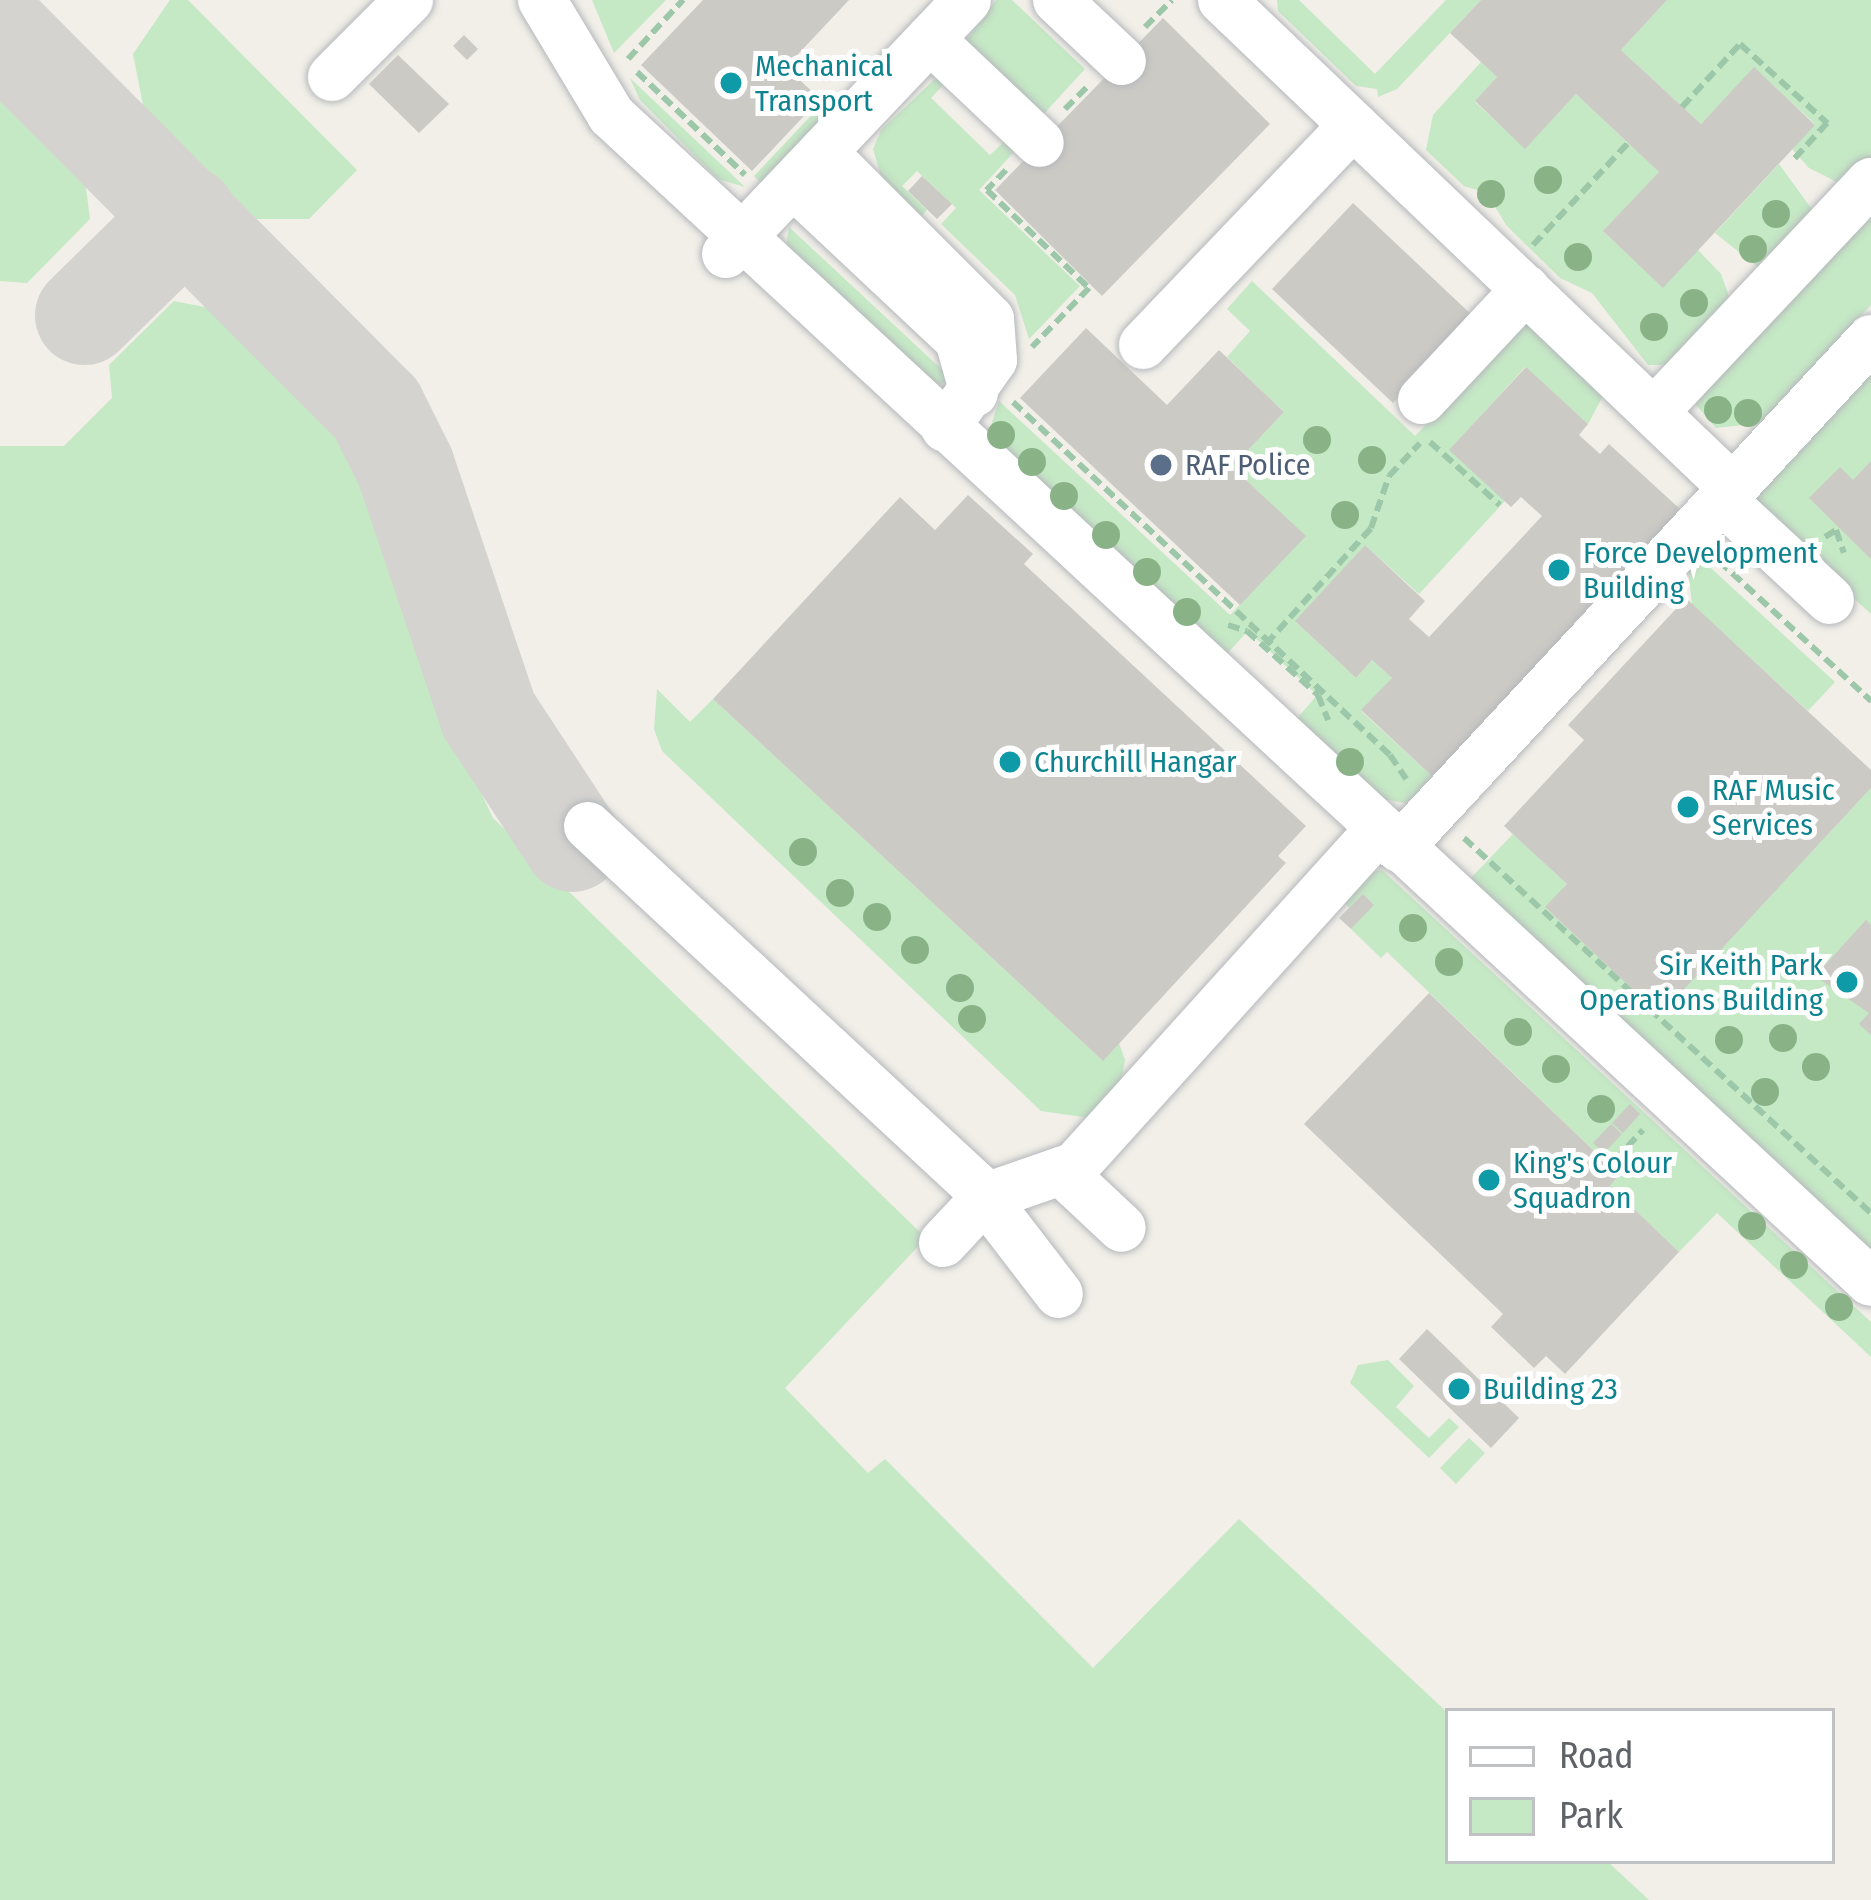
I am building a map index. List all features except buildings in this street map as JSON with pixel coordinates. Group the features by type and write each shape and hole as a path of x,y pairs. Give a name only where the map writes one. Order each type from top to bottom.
{"street":[{"path":"332,77 409,0"},
{"path":"542,0 611,115 734,246 976,407 1389,839 1871,1282"},
{"path":"734,246 967,0"},
{"path":"1057,0 1122,61"},
{"path":"1222,0 1353,125 1526,270 1654,412 1715,507 1830,600"},
{"path":"930,39 1040,143"},
{"path":"1144,345 1353,125"},
{"path":"808,168 959,340 976,407"},
{"path":"1654,412 1871,182"},
{"path":"1426,422 1526,270"},
{"path":"943,1243 986,1197 1076,1166 1715,507 1871,339"},
{"path":"588,826 986,1197 1060,1294"},
{"path":"1061,1171 1122,1228"}],"path":[{"path":"683,0 626,61 742,172"},
{"path":"1682,107 1740,44 1827,123 1794,159"},
{"path":"1526,270 1628,143"},
{"path":"976,407 1266,644 1390,755 1414,791"},
{"path":"1266,644 1371,528 1389,476 1426,422"},
{"path":"1426,422 1434,442 1500,505"},
{"path":"1715,507 1871,701"}],"green space":[{"path":"170,0 188,0 357,170 309,219 253,219 144,110 133,54"},
{"path":"592,0 666,0 614,53"},
{"path":"996,0 1012,0 1085,69 1039,119 962,46"},
{"path":"1277,0 1299,0 1375,74 1446,0 1481,0 1397,89 1378,97 1377,89 1356,86 1278,11"},
{"path":"1667,0 1871,0 1871,158 1843,185 1809,168 1792,149 1815,124 1754,68 1701,124 1621,50"},
{"path":"1481,62 1497,77 1475,102 1525,148 1576,94 1659,172 1604,232 1663,287 1698,250 1721,274 1731,302 1671,365 1648,365 1592,293 1560,278 1506,225 1487,193 1464,186 1426,150 1433,115"},
{"path":"939,75 946,82 931,98 990,155 1006,140 1016,150 979,190 1080,286 1029,339 1015,295 941,224 956,208 917,171 902,186 927,210 918,220 884,187 873,149 881,130"},
{"path":"630,78 745,187 718,179 640,100"},
{"path":"0,90 84,173 90,219 27,283 0,281"},
{"path":"823,103 835,114 765,187 754,176"},
{"path":"1779,164 1816,215 1758,267 1715,233"},
{"path":"1871,200 1871,305 1762,423 1716,428 1696,405 1696,393"},
{"path":"789,227 952,379 938,385 785,253"},
{"path":"1252,281 1415,436 1527,320 1604,394 1588,424 1525,367 1450,450 1505,501 1419,594 1365,545 1296,622 1356,678 1372,660 1392,678 1361,711 1434,778 1411,804 1371,797 1294,722 1317,695 1248,631 1223,658 987,438 999,401 1230,615 1305,536 1232,467 1284,412 1227,357 1250,331 1227,309"},
{"path":"174,301 220,310 308,393 367,490 446,719 493,818 926,1238 785,1388 868,1473 885,1459 1093,1668 1239,1519 1445,1710 1445,1864 1610,1864 1649,1900 0,1900 0,446 64,446 112,398 109,365"},
{"path":"1871,369 1871,614 1748,502"},
{"path":"1700,558 1835,682 1808,711 1692,604 1688,570"},
{"path":"657,689 690,722 713,699 1102,1060 1119,1043 1125,1060 1120,1088 1090,1118 1041,1111 662,751 654,729"},
{"path":"1871,788 1871,1252 1467,882 1513,834 1567,884 1546,908 1660,1014"},
{"path":"1382,870 1871,1322 1871,1357 1717,1213 1679,1252 1610,1186 1619,1175 1387,952 1381,958 1351,929 1373,904 1363,894 1349,908 1343,901 1370,872"},
{"path":"1388,1360 1414,1386 1396,1407 1429,1438 1449,1418 1459,1427 1429,1458 1350,1383 1358,1365"},
{"path":"1469,1438 1485,1453 1456,1484 1440,1468"}],"taxiway":[{"path":"0,31 376,409 405,467 488,714 572,842"},
{"path":"84,315 186,215"}],"place":[{"name":"Mechanical Transport","path":"731,83"},
{"name":"RAF Police","path":"1161,465"},
{"name":"Force Development Building","path":"1559,570"},
{"name":"Churchill Hangar","path":"1010,762"},
{"name":"RAF Music Services","path":"1688,807"},
{"name":"Sir Keith Park Operations Building","path":"1847,982"},
{"name":"King's Colour Squadron","path":"1489,1180"},
{"name":"Building 23","path":"1459,1389"}]}
